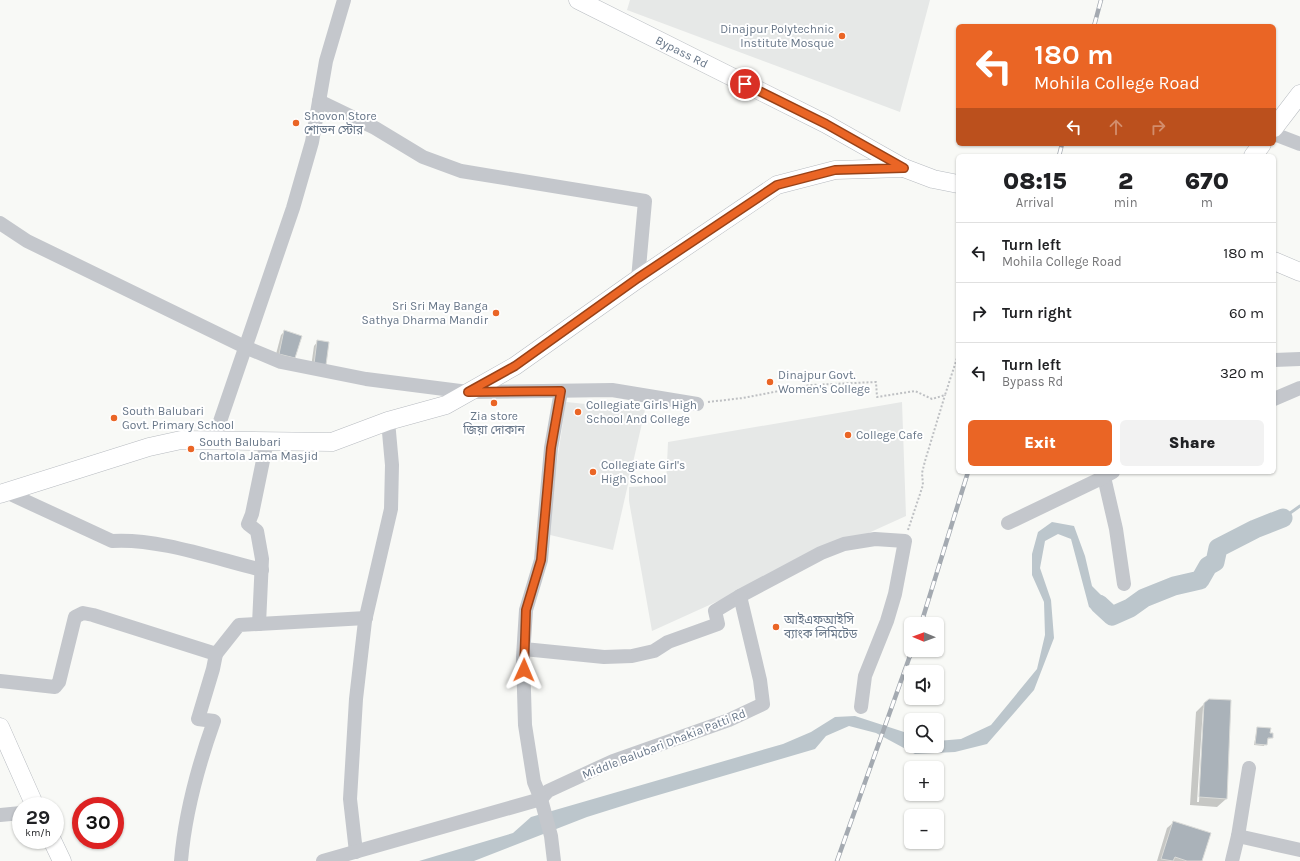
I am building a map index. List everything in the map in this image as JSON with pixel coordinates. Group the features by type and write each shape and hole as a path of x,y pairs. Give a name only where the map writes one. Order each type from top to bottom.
{"main road":[{"name":"Bypass Rd","path":"578,0 826,124 904,168 933,178 956,184"},
{"path":"1276,125 1300,94"},
{"path":"3,493 149,447 182,440 214,439 332,442 388,421 446,405 515,366 638,278 777,185 835,170 904,168"},
{"path":"1276,262 1300,272"},
{"path":"0,727 32,797"},
{"path":"56,849 62,861"}],"street":[{"path":"214,439 293,208 312,142 326,61 344,0"},
{"path":"319,101 375,128 423,157 461,171 645,201 638,278"},
{"path":"1276,135 1300,144"},
{"path":"0,223 27,241 245,347 281,362 366,379 468,392 612,390 697,404"},
{"path":"1276,360 1300,359"},
{"path":"1276,399 1300,388"},
{"path":"554,861 551,836 541,799 534,782 524,724 524,649 526,610 541,560 551,448 561,391"},
{"path":"356,852 350,799 356,699 366,618 391,509 392,465 388,421"},
{"path":"259,624 262,559 257,531 248,524 252,514 267,441"},
{"path":"1008,523 1108,474 1124,584"},
{"path":"3,493 112,541 127,540 182,550 262,570"},
{"path":"524,649 604,657 632,656 647,653 654,651 668,642 718,624 715,611 821,553 844,544 875,539 905,541 895,594 887,621 865,676 861,707"},
{"name":"Middle Balubari Dhakia Patti Rd","path":"323,861 541,799 548,791 613,761 729,720 763,704 760,680 740,596"},
{"path":"0,681 55,687 60,682 75,617 83,613 93,614 216,654"},
{"path":"181,861 189,807 203,752 214,721 198,719 216,654 238,625 366,618"},
{"path":"1232,861 1238,836 1249,768"},
{"path":"0,815 12,814"},
{"path":"1238,836 1300,850"}],"path":[{"path":"905,541 923,485 922,473 925,461 956,361"},
{"path":"697,404 743,398 810,385 876,382 877,397 915,391 932,399 945,395"}],"shaded area":[{"path":"630,0 930,0 900,112 627,10"},
{"name":"Collegiate Girl's High School","path":"566,402 645,410 613,550 546,534"},
{"path":"902,402 906,516 652,631 629,501 629,487 666,485 668,442"},
{"path":"1052,522 1074,526 1085,556 1092,586 1107,601 1107,619 1089,607 1071,539 1058,534 1045,541 1040,568 1051,600 1054,638 1034,690 987,744 955,752 944,753 944,740 961,739 991,725 1037,669 1045,635 1044,602 1032,575 1032,554 1038,532"},
{"path":"855,716 904,732 904,748 876,733 849,726 826,736 815,749 587,817 474,861 419,861 513,833 531,817 783,744 811,732 835,717"},
{"path":"913,753 935,753 915,754"}],"building":[{"path":"284,330 302,336 295,358 279,354"},
{"path":"317,340 329,342 326,365 314,364"},
{"path":"1209,699 1231,700 1227,799 1199,797 1204,703"},
{"path":"1257,727 1271,728 1270,733 1273,733 1273,738 1268,738 1267,745 1255,744"},
{"path":"1173,821 1211,833 1202,861 1187,861 1175,857 1173,861 1161,859"}],"waterway":[{"path":"1283,518 1300,506"},
{"path":"1099,604 1112,616 1130,608 1144,598 1174,586 1200,580 1208,566 1215,562 1218,548 1255,529 1283,518"}],"railway":[{"path":"1095,24 1101,0"},
{"path":"1060,154 1062,146"},
{"path":"923,617 967,474"},
{"path":"837,861 910,657"}],"place":[{"name":"Dinajpur Polytechnic Institute Mosque","path":"842,36"},
{"name":"Shovon Store শোভন স্টোর","path":"296,123"},
{"name":"Sri Sri May Banga Sathya Dharma Mandir","path":"496,313"},
{"name":"Dinajpur Govt. Women's College","path":"770,382"},
{"name":"Zia store জিয়া দোকান","path":"494,403"},
{"name":"Collegiate Girls High School And College","path":"578,412"},
{"name":"South Balubari Govt. Primary School","path":"114,418"},
{"name":"College Cafe","path":"848,435"},
{"name":"South Balubari Chartola Jama Masjid","path":"191,449"},
{"name":"Collegiate Girl's High School","path":"593,472"},
{"name":"আইএফআইসি ব্যাংক লিমিটেড","path":"776,627"}],"route":[{"path":"524,670 523,657 526,610 541,560 551,448 561,391 468,392 515,366 638,278 777,185 835,170 904,168 826,124 745,84"}]}
